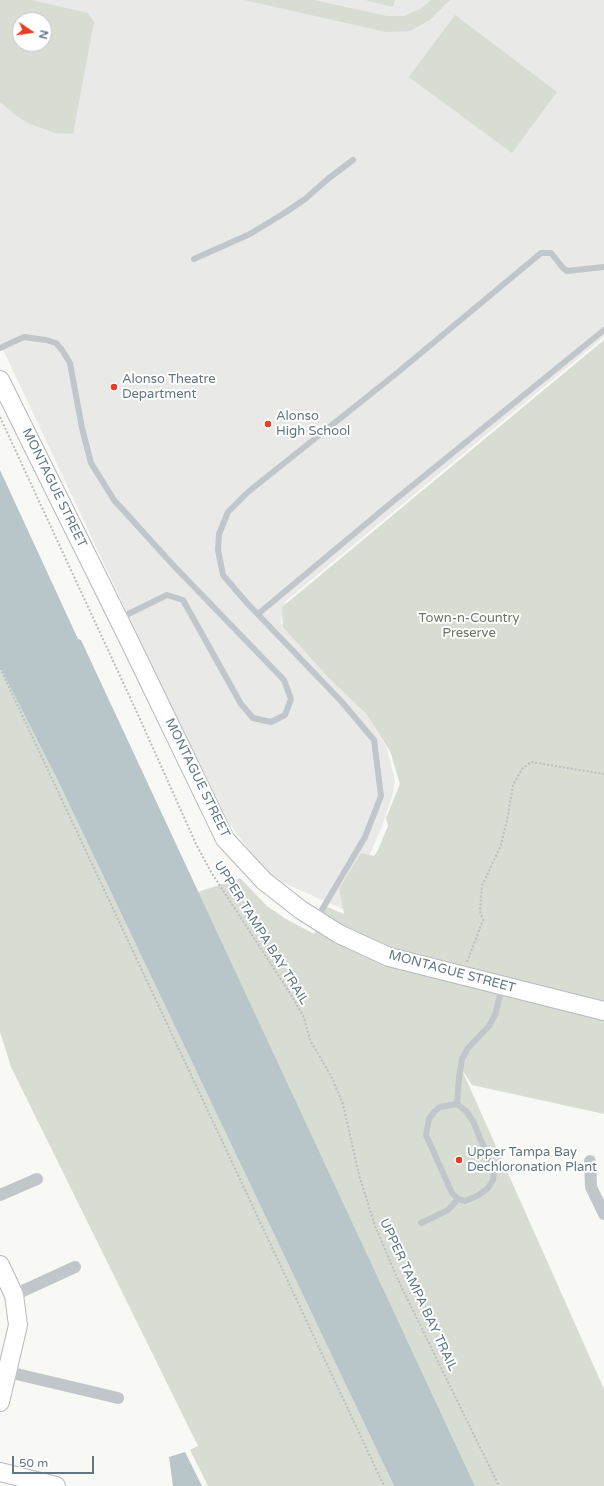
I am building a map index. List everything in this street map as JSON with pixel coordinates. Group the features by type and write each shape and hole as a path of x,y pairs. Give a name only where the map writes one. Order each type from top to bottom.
{"street":[{"name":"MONTAGUE STREET","path":"0,380 119,619 225,840 264,881 316,920 339,934 389,958 604,1011"},
{"path":"590,1161 591,1187 604,1214"},
{"path":"0,1195 37,1179"},
{"path":"0,1265 14,1295 18,1325 0,1402"},
{"path":"14,1295 75,1267"},
{"path":"8,1372 118,1398"},
{"path":"0,1472 16,1481 56,1486"}],"lane":[{"path":"194,259 250,234 286,212 305,199 353,160"},
{"path":"316,920 365,837 381,796 374,740 223,574 218,550 219,534 228,512 248,492 397,373 541,253 551,253 567,271 604,267"},
{"path":"258,614 391,503 604,330"},
{"path":"0,348 24,337 56,343 62,350 70,362 82,428 91,462 114,500 174,566 284,680 291,698 285,715 271,722 253,718 241,704 183,600 166,595 119,619"},
{"path":"457,1104 462,1059 468,1048 489,1026 500,1001 503,986"},
{"path":"457,1104 466,1111 473,1121 494,1172 493,1180 488,1188 465,1202 458,1200 452,1194 426,1135 428,1119 434,1112 440,1108 457,1104"},
{"path":"421,1223 448,1210 458,1200"}],"path":[{"name":"UPPER TAMPA BAY TRAIL","path":"0,417 134,704 196,844 214,878 293,998 304,1018 310,1040 332,1078 343,1104 359,1175 375,1226 399,1282 499,1486"},
{"path":"0,668 384,1486"},
{"path":"467,963 483,920 480,911 482,886 501,845 513,785 522,769 531,762 604,774"}],"shaded area":[{"name":"Alonso High School","path":"0,0 604,0 604,337 286,601 281,623 369,718 387,748 395,781 392,797 381,829 345,910 268,876 221,812 0,343"},
{"path":"0,470 78,639 81,640 475,1486 394,1486 57,779 0,667"},
{"path":"185,1452 202,1486 173,1486 169,1457"}],"green space":[{"path":"0,0 31,0 88,13 94,22 73,134 55,133 30,124 18,117 0,102"},
{"path":"244,0 314,0 387,16 404,16 422,8 431,0 450,0 430,20 410,31 386,32"},
{"path":"365,0 395,0 393,7"},
{"path":"455,15 557,92 512,153 409,77"},
{"name":"Town-n-Country Preserve","path":"604,340 604,1005 391,952 321,916 325,906 344,914 339,889 361,853 374,856 377,852 388,826 386,818 400,784 390,751 367,715 327,676 283,627 282,607"},
{"path":"0,667 57,779 394,1486 208,1486 190,1450 198,1446 11,1067 0,1032"},
{"path":"240,878 267,906 286,919 314,934 317,927 604,1017 604,1114 472,1085 462,1070 604,1389 604,1486 475,1486 198,892"}],"place":[{"name":"Alonso Theatre Department","path":"114,387"},
{"name":"Alonso High School","path":"268,424"},
{"name":"Upper Tampa Bay Dechloronation Plant","path":"459,1160"}]}
